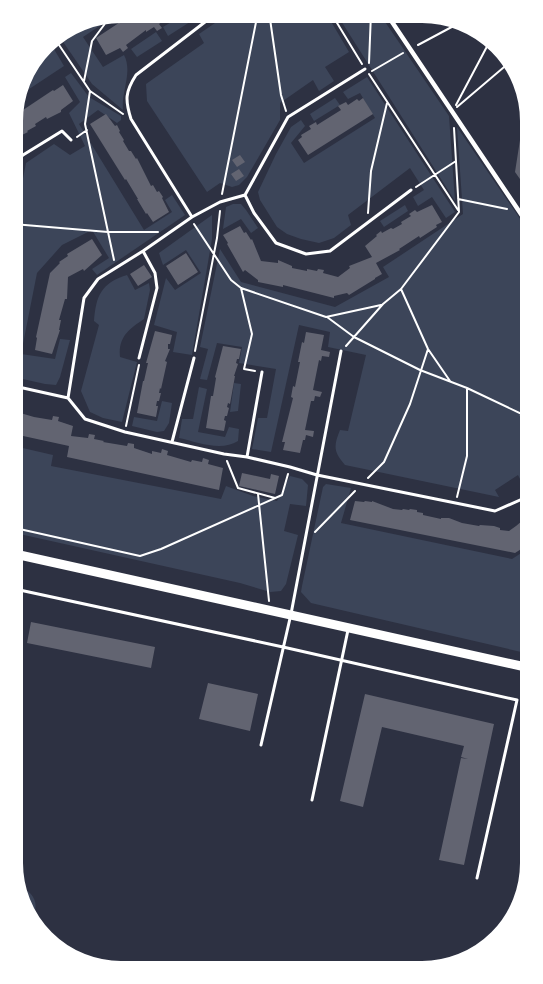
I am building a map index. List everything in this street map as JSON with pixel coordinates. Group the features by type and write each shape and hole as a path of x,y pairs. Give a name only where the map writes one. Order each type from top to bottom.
{"main road":[{"path":"20,555 523,666"}],"street":[{"path":"391,20 523,218"}],"lane":[{"path":"192,217 131,120 126,104 128,87 136,75 208,20"},
{"path":"68,398 84,298 98,279 172,232 192,217 220,202 245,195 288,117 365,69"},
{"path":"20,157 62,131 71,140"},
{"path":"245,195 254,213 276,243 306,254 330,251 411,190"},
{"path":"139,358 156,288 155,273 143,251"},
{"path":"261,744 291,614 341,351"},
{"path":"172,442 194,358"},
{"path":"247,457 262,372"},
{"path":"20,387 68,398 85,419 125,432 224,454 290,466 317,475 496,511 523,499"},
{"path":"20,590 284,647 516,700 476,878"},
{"path":"312,800 349,627"}],"path":[{"path":"194,358 214,255 220,202 256,20"},
{"path":"270,20 281,95 288,117"},
{"path":"335,20 365,69 459,212"},
{"path":"368,65 371,20"},
{"path":"426,20 463,28"},
{"path":"84,81 92,41 106,21"},
{"path":"57,42 90,90 131,120"},
{"path":"341,351 383,304 401,289 459,212 452,111 488,44"},
{"path":"452,111 506,65"},
{"path":"90,90 85,124 116,268"},
{"path":"367,223 371,171 387,103"},
{"path":"71,140 87,130"},
{"path":"411,190 456,161"},
{"path":"458,199 519,212"},
{"path":"192,217 194,224 214,255 231,280 240,288 326,317 354,337 420,370 467,388 523,414"},
{"path":"20,225 108,232 172,232"},
{"path":"240,288 252,334 244,370 262,372"},
{"path":"401,289 428,349 450,382"},
{"path":"326,317 383,304"},
{"path":"304,542 384,462 410,404 428,349"},
{"path":"125,432 140,362 139,358"},
{"path":"455,503 467,456 467,388"},
{"path":"520,413 523,421"},
{"path":"224,454 238,488 275,498"},
{"path":"20,529 140,556 161,549 282,495 290,466"},
{"path":"258,494 270,610"}],"shaded area":[{"path":"175,20 193,20 168,36 163,27"},
{"path":"219,20 330,20 349,52 325,67 334,81 319,91 313,80 280,103 280,120 247,177 239,185 232,187 220,183 207,192 147,101 146,84 204,43 199,34"},
{"path":"340,20 384,20 449,116 455,201"},
{"path":"107,21 83,37 103,67 124,55 127,75 123,110 92,84 61,39 88,25"},
{"path":"156,32 162,41 137,57 131,49"},
{"path":"52,47 64,66 24,92 33,70"},
{"path":"71,73 89,97 121,116 121,120 117,123 98,110 79,124 144,230 172,212 165,200 172,195 185,215 97,275 92,269 109,258 92,230 62,245 37,273 21,354 55,359 60,339 70,340 56,385 20,378 20,233 22,223 20,220 20,194 26,163 54,144 70,155 85,146 69,113 80,102 65,77"},
{"path":"367,77 455,212 446,218 432,197 418,206 413,197 424,190 410,168 348,215 351,225 334,238 319,243 287,234 277,227 260,200 258,192 276,154 291,127 301,120 305,126 291,143 304,163 375,118 360,93 348,99 343,92"},
{"path":"335,98 340,105 314,121 310,114"},
{"path":"457,127 523,223 523,485 518,475 495,490 499,497 345,465 337,453 336,441 340,430 348,431 366,355 328,347 330,332 299,325 271,452 252,449 258,418 267,418 276,369 239,363 242,347 217,343 207,380 200,379 208,349 200,347 220,249 241,282 335,307 389,277 383,267 463,214"},
{"path":"233,204 241,204 258,228 251,233 241,219 223,229 226,207"},
{"path":"405,205 408,211 384,227 380,221"},
{"path":"212,215 212,239 192,355 173,352 177,332 154,325 166,278 175,290 201,273 186,250 163,265 159,253"},
{"path":"127,275 135,290 149,283 150,290 144,319 129,330 121,344 120,357 137,362 122,422 103,418 90,412 81,391 99,325 94,321 98,298 111,282"},
{"path":"234,383 241,384 238,411 230,412"},
{"path":"199,387 207,389 198,432 225,437 229,427 239,429 238,441 224,446 217,446 179,438 182,419 193,419"},
{"path":"162,401 172,403 169,423 164,431 157,432 132,426 134,417 157,421"},
{"path":"20,447 53,455 51,466 221,499 226,486 253,496 277,501 290,476 302,479 308,485 306,506 290,504 284,531 298,535 286,584 281,591 270,592 240,583 20,534"},
{"path":"326,484 351,488 341,523 512,559 523,552 523,652 311,603 301,592 323,487"},
{"path":"23,889 28,891 34,899 34,914"}],"building":[{"path":"123,20 165,20 159,24 162,28 157,31 154,27 146,32 146,30 126,45 128,48 123,52 120,48 106,55 96,38"},
{"path":"63,85 73,101 61,112 47,119 46,117 20,136 21,112"},
{"path":"363,98 373,114 308,155 298,140 302,137 301,135 311,129 309,126 316,122 317,125 341,110 338,106 346,102 348,105 357,99 359,101"},
{"path":"106,114 115,126 117,125 123,141 129,151 137,158 151,186 153,185 163,197 169,212 153,222 146,214 126,179 90,124"},
{"path":"523,136 523,183 515,172 520,140 522,141"},
{"path":"240,155 245,162 237,167 232,160"},
{"path":"239,169 244,176 236,181 231,174"},
{"path":"432,205 442,222 436,225 437,227 376,263 382,274 375,279 349,295 347,293 334,296 334,298 283,285 283,287 258,282 245,270 243,272 223,235 240,226 244,233 246,232 252,239 261,261 278,263 278,260 292,266 292,268 307,271 307,269 324,270 323,273 338,277 350,268 349,266 372,257 365,246 381,231 382,233 391,228 393,229 402,224 401,222 411,216 409,214 415,210 417,212"},
{"path":"92,239 102,255 84,271 83,269 68,277 67,299 65,299 59,320 61,320 60,330 52,354 35,350 36,337 50,273 59,262 68,256 67,254"},
{"path":"186,253 198,272 178,285 166,266"},
{"path":"144,265 152,277 138,286 130,274"},
{"path":"155,331 172,335 170,344 168,344 168,349 170,349 165,361 167,362 160,388 159,401 157,401 156,406 158,406 156,417 137,413 148,363 146,363"},
{"path":"306,332 324,335 321,350 330,352 329,357 322,356 321,361 319,360 313,390 322,392 320,397 315,396 314,401 311,401 305,430 314,431 313,437 306,435 300,453 283,450 285,442 282,442 293,398 291,397 300,362 298,362 302,342 304,343"},
{"path":"223,346 241,349 236,363 238,364 234,376 230,404 228,403 227,407 229,408 224,420 226,421 224,431 206,428 211,396 213,396 215,377"},
{"path":"20,413 52,420 53,416 59,417 58,421 73,426 71,436 88,438 89,434 95,435 94,439 103,442 127,446 128,443 134,444 134,448 152,454 152,451 161,453 162,449 168,451 167,455 191,462 192,460 202,462 203,458 209,460 208,464 223,468 219,490 67,457 69,446 20,435"},
{"path":"242,473 270,479 271,474 279,476 275,494 239,486"},
{"path":"355,501 372,501 393,509 417,510 417,512 423,513 423,515 441,519 449,518 479,526 494,526 500,528 500,530 509,531 523,519 523,548 515,553 350,520"},
{"path":"31,622 155,647 151,668 27,643"},
{"path":"208,683 258,694 250,731 199,719"},
{"path":"365,694 494,724 464,865 439,860 461,758 468,759 461,757 464,746 382,727 363,807 340,801"}]}
